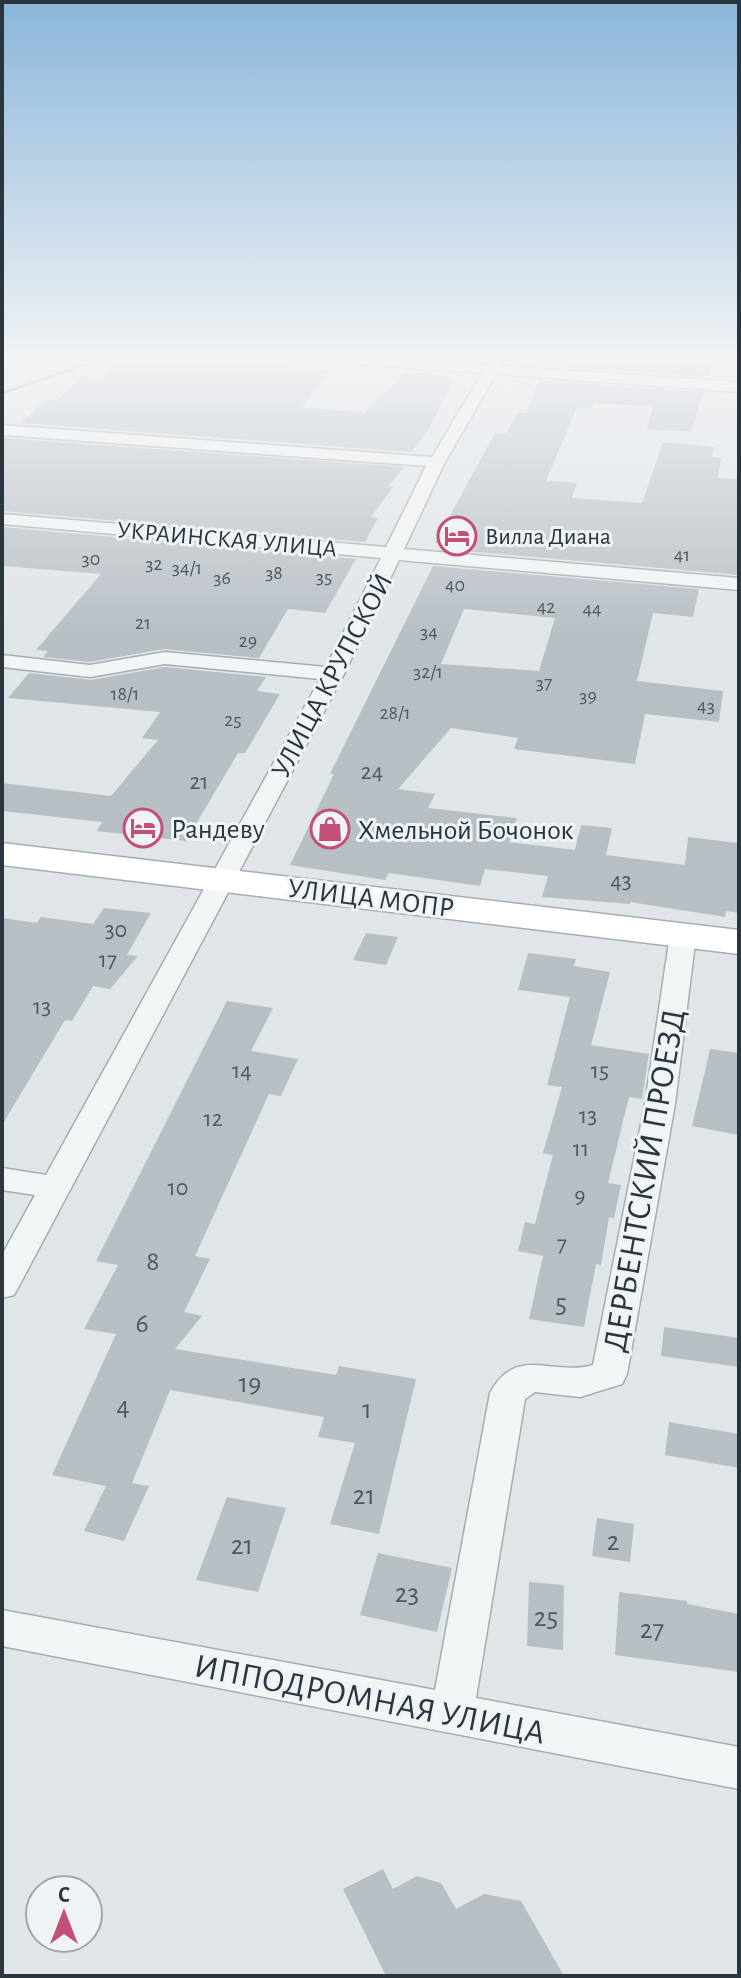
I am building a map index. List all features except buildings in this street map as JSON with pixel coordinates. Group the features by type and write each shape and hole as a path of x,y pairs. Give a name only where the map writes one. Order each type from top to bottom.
{"main road":[{"name":"УЛИЦА МОПР","path":"2,854 739,942"}],"street":[{"path":"278,450 437,462"},
{"name":"УЛИЦА КРУПСКОЙ","path":"2,1286 333,674 444,450"},
{"name":"УКРАИНСКАЯ УЛИЦА","path":"2,519 739,584"},
{"path":"2,661 90,671 165,658 333,674"},
{"name":"ДЕРБЕНТСКИЙ ПРОЕЗД","path":"452,1714 508,1393 528,1377 580,1383 609,1374 660,1104 683,935"},
{"path":"2,1179 56,1187"},
{"name":"ИППОДРОМНАЯ УЛИЦА","path":"2,1628 739,1768"}],"place":[{"name":"Вилла Диана","path":"457,536"},
{"name":"Рандеву","path":"143,828"},
{"name":"Хмельной Бочонок","path":"330,829"}]}
